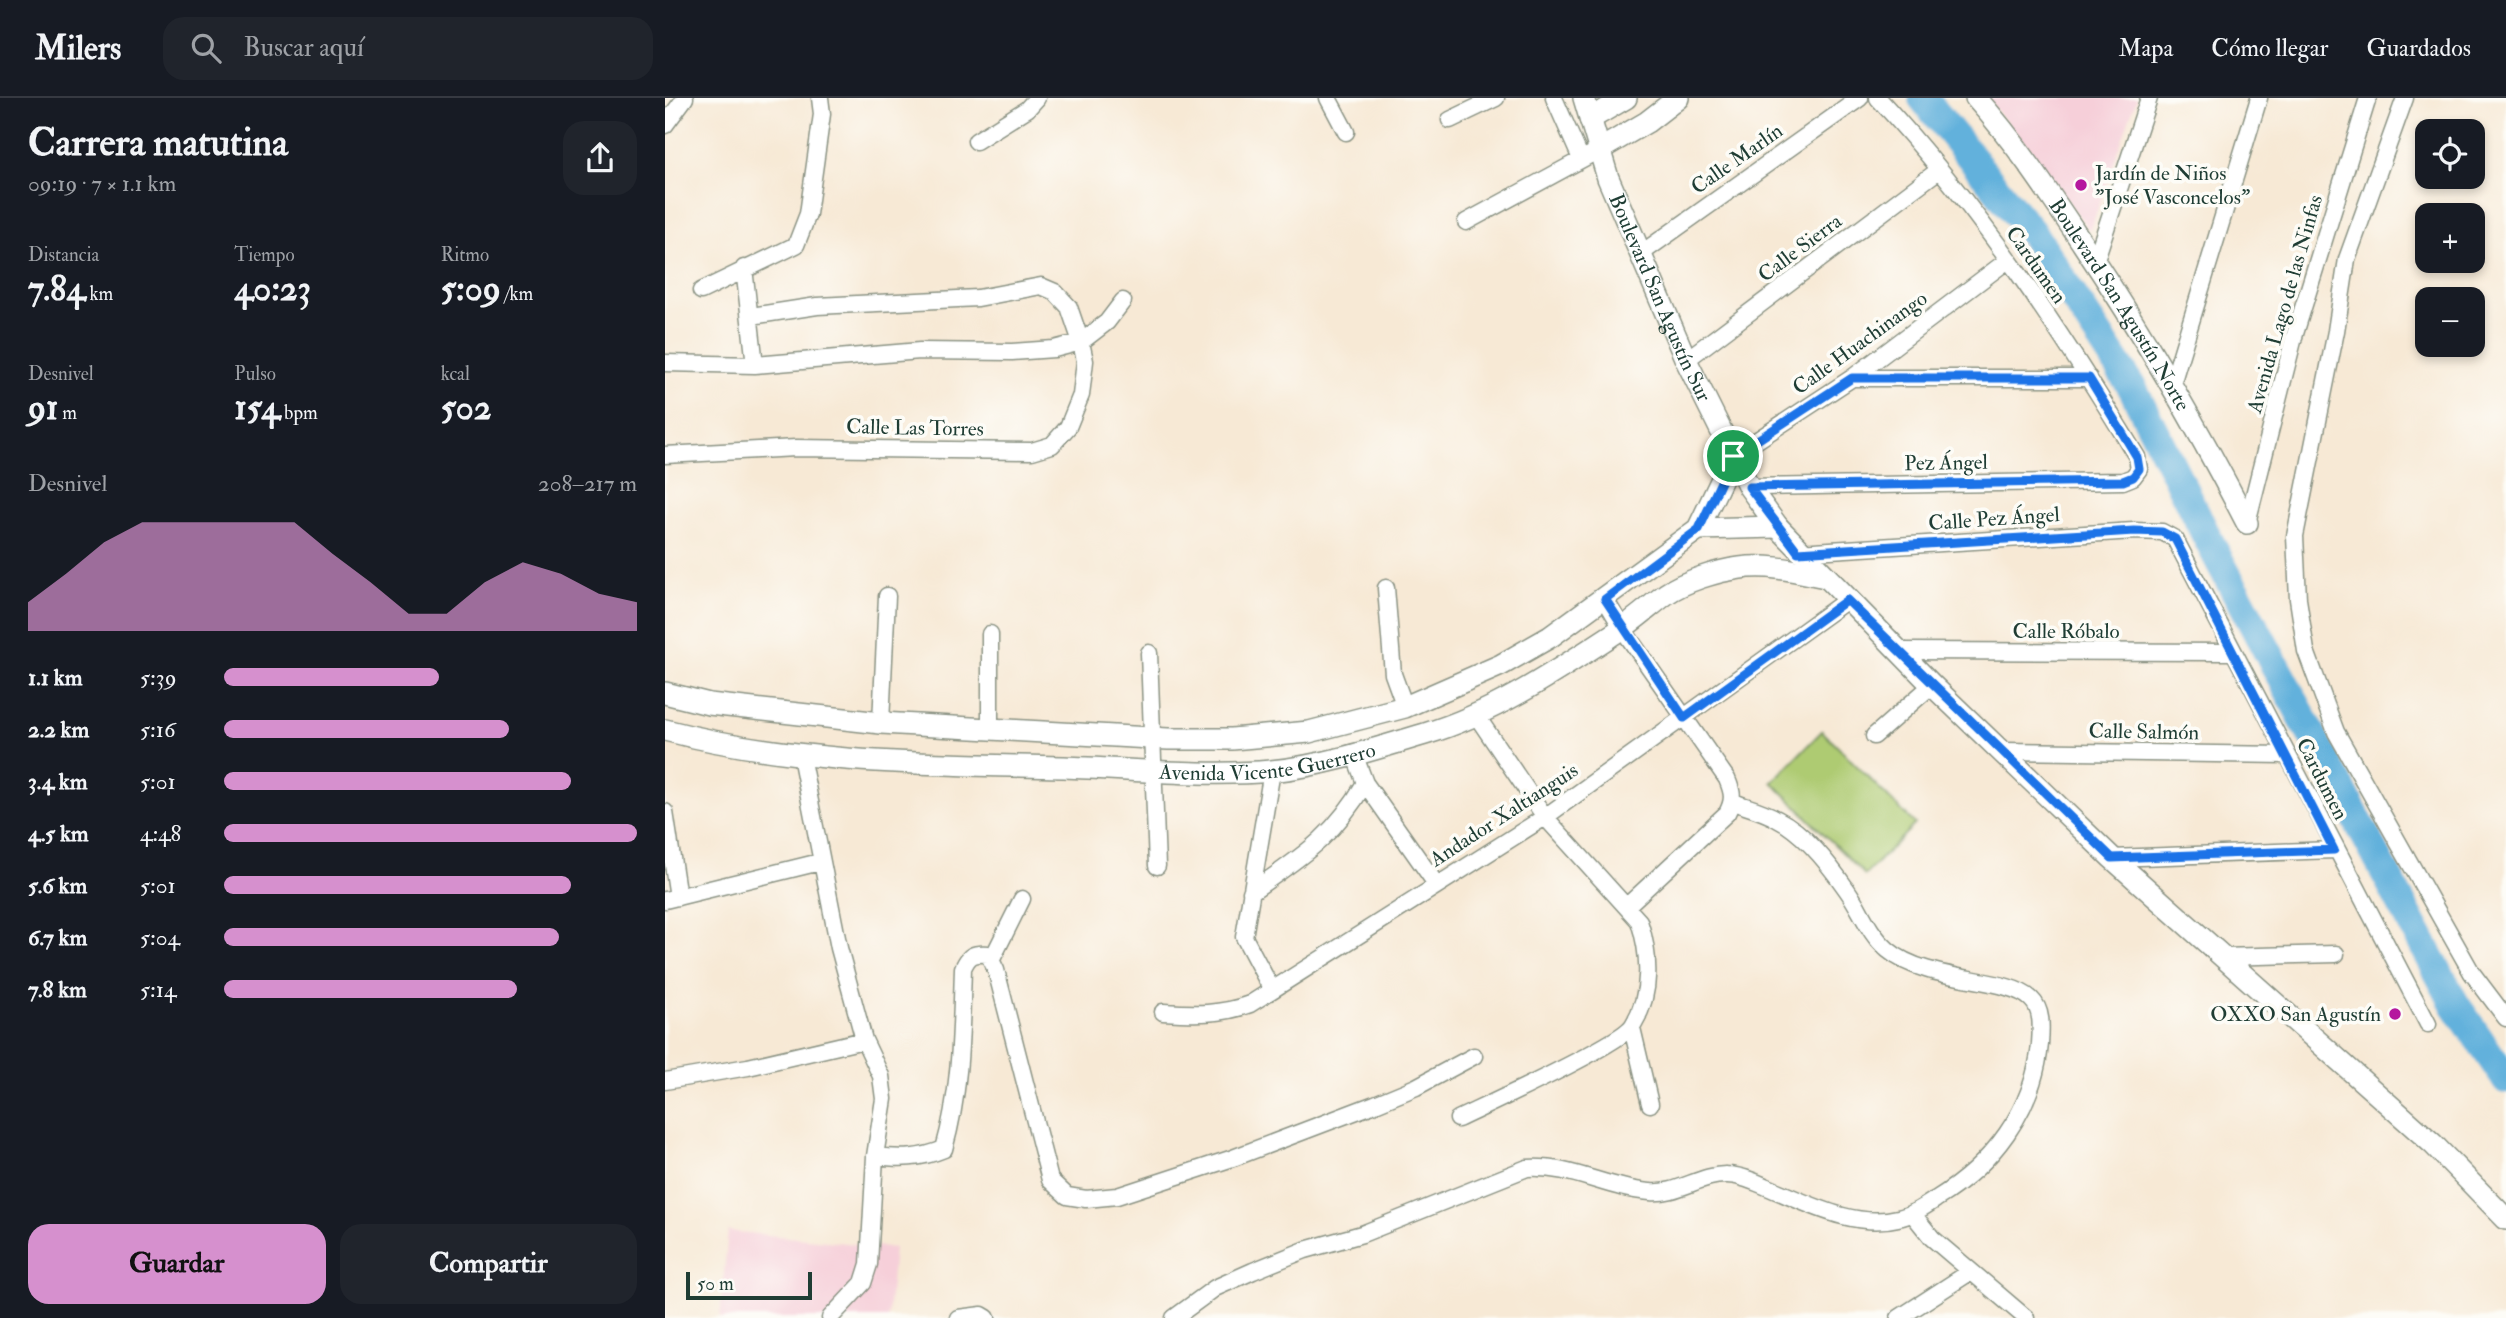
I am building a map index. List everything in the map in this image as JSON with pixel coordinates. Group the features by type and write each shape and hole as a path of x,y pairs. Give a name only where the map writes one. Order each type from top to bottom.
{"street":[{"path":"667,120 685,98"},
{"path":"701,291 796,245 803,234 822,114 820,98"},
{"path":"976,141 1027,109 1037,98"},
{"path":"1328,98 1346,132"},
{"path":"1450,120 1496,98"},
{"path":"1554,98 1590,155"},
{"name":"Boulevard San Agustín Sur","path":"1584,98 1590,119 1590,155 1686,360 1749,487 1798,552 2112,858 2433,1144 2506,1219"},
{"path":"1590,119 1626,98"},
{"path":"1466,222 1647,122 1678,98"},
{"name":"Calle Marlín","path":"1639,255 1860,98"},
{"name":"Cardumen","path":"1878,98 1939,170 2008,260 2089,378 2137,457 2139,469"},
{"name":"Boulevard San Agustín Norte","path":"1976,98 2034,170 2095,262 2172,384 2247,523"},
{"path":"2095,262 2149,98"},
{"path":"2172,384 2259,98"},
{"name":"Avenida Lago de las Ninfas","path":"2247,523 2294,337 2368,98"},
{"path":"2405,98 2347,259 2336,331 2295,536 2298,599 2306,651 2336,732 2472,973 2506,1018"},
{"name":"Calle Sierra","path":"1686,360 1939,170"},
{"name":"Calle Huachinango","path":"1733,456 1852,378 2008,260"},
{"path":"744,268 755,365"},
{"name":"Calle Las Torres","path":"665,454 796,448 1032,451 1052,445 1068,427 1081,395 1085,361 1069,307 1055,292 1041,286 968,299 817,306 751,316"},
{"path":"665,363 755,365 920,351 1013,352 1054,349 1081,342 1107,322 1123,301"},
{"path":"1852,378 2089,378"},
{"name":"Avenida Vicente Guerrero","path":"665,692 709,704 881,723 990,730 1232,739 1310,732 1405,707 1501,665 1550,637 1699,529 1733,456"},
{"name":"Pez Ángel","path":"1749,487 2123,481 2133,477 2139,469"},
{"path":"1699,529 1778,527"},
{"name":"Calle Pez Ángel","path":"1798,552 2134,531 2162,532 2175,539 2184,552"},
{"name":"Cardumen","path":"2184,552 2334,850 2428,1024"},
{"name":"Avenida Vicente Guerrero","path":"665,730 736,747 801,756 1155,770 1272,771 1354,754 1428,734 1476,715 1537,683 1622,628 1669,592 1740,568 1776,567 1825,577"},
{"path":"1386,588 1393,674 1405,707"},
{"path":"881,723 887,596"},
{"path":"1605,599 1622,628 1727,779 1733,802 1727,813 1627,905"},
{"name":"Andador Xaltianguis","path":"1163,1013 1228,1012 1250,1004 1271,988 1545,817 1847,600"},
{"path":"990,634 990,730"},
{"name":"Calle Róbalo","path":"1898,651 2234,652"},
{"path":"1149,653 1157,866"},
{"path":"1874,736 1932,685"},
{"path":"1458,1119 1582,1057 1632,1028 1642,1006 1648,976 1645,939 1639,920 1545,817 1476,715"},
{"name":"Calle Salmón","path":"2001,751 2286,755"},
{"path":"1354,754 1365,783 1436,884"},
{"path":"801,756 820,862 864,1040 881,1076 884,1099 875,1156 869,1264 863,1283 830,1318"},
{"path":"1271,988 1244,937 1263,841 1272,771"},
{"path":"1251,892 1318,844 1337,827 1365,783"},
{"path":"1174,1318 1215,1288 1253,1271 1304,1250 1362,1234 1527,1168 1549,1166 1651,1193 1666,1192 1726,1174 1867,1222 1912,1213 1956,1187 1993,1152 2016,1122 2033,1083 2042,1026 2037,1006 2029,996 2007,988 1919,969 1889,951 1866,927 1848,891 1810,844 1778,819 1733,802"},
{"path":"665,812 671,898 820,862"},
{"path":"2112,858 2334,850"},
{"path":"992,959 1022,900"},
{"path":"875,1156 906,1159 927,1156 944,1149 953,1117 960,1060 963,968 968,957 975,953 988,954 992,959 1050,1180 1067,1196 1086,1199 1117,1196 1202,1168 1375,1104 1474,1056"},
{"path":"2221,957 2336,954"},
{"path":"1632,1028 1650,1104"},
{"path":"665,1081 748,1067 864,1040"},
{"path":"1912,1213 1932,1238 2026,1318"},
{"path":"1899,1318 1969,1272"},
{"path":"958,1318 982,1315 987,1318"}],"shaded area":[{"name":"Jardín de Niños \"José Vasconcelos\"","path":"1986,98 2137,98 2090,231 2021,139"},
{"path":"728,1231 894,1248 888,1318 720,1318"}],"green space":[{"path":"1822,731 1915,824 1865,875 1772,782"}],"waterway":[{"path":"1923,98 2032,233 2132,387 2212,547 2455,1004 2506,1079"}],"place":[{"name":"Jardín de Niños \"José Vasconcelos\"","path":"2081,185"},
{"name":"OXXO San Agustín","path":"2395,1014"}],"route":[{"path":"1852,378 2089,378 2137,457 2139,469 2133,477 2123,481 1749,487 1762,508 1798,552 2134,531 2162,532 2175,539 2334,850 2112,858 1847,600 1684,718 1605,599 1699,529 1733,456 1852,378"}]}
